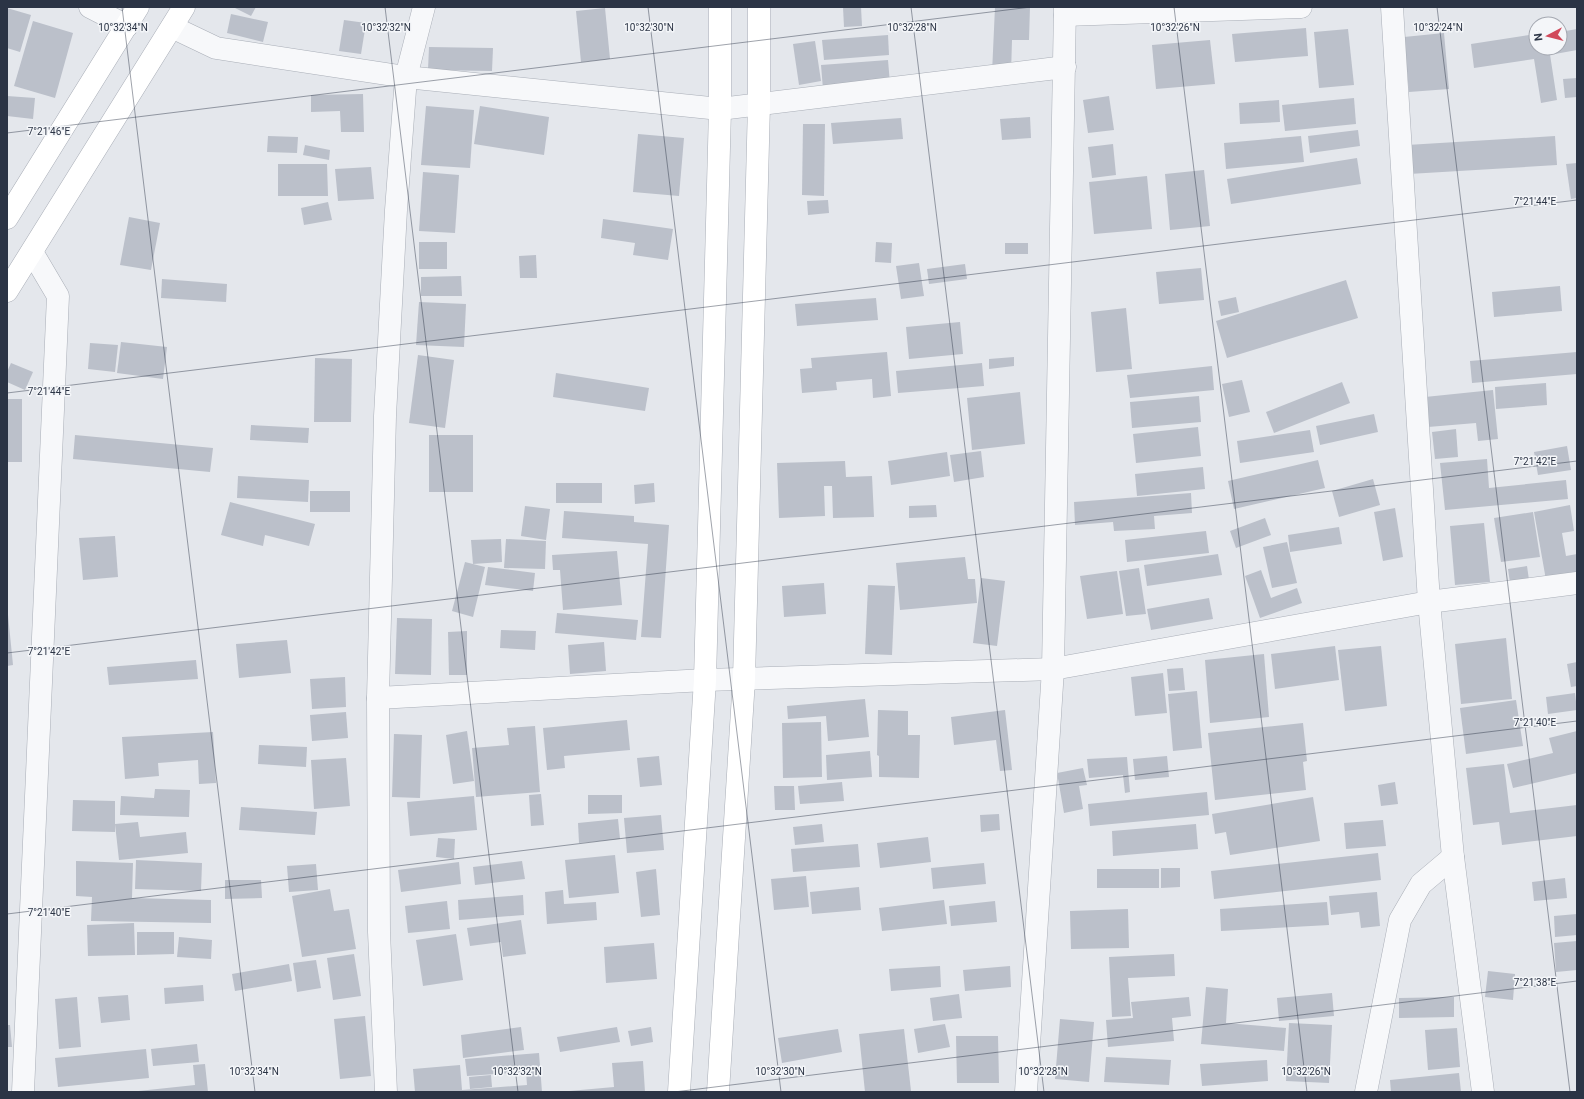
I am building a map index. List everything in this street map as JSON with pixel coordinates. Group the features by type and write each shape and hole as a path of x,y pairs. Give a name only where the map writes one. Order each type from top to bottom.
{"street":[{"path":"90,7 127,26"},
{"path":"7,218 138,7"},
{"path":"7,291 184,7"},
{"path":"386,1092 379,932 378,698 385,416 396,210 406,77 424,7"},
{"path":"680,1092 705,680 720,109 720,7"},
{"path":"718,1092 744,679 759,104 759,7"},
{"path":"1026,1092 1053,668 1065,11 1301,7"},
{"path":"1392,7 1429,602 1453,857 1483,1092"},
{"path":"172,27 216,48 406,77 720,109 1065,67"},
{"path":"23,1092 58,296 32,252"},
{"path":"378,698 705,680 1053,668 1429,602 1577,583"},
{"path":"1366,1092 1400,920 1421,884 1453,857"}],"building":[{"path":"233,7 256,7 251,16"},
{"path":"843,7 861,7 862,26 844,27"},
{"path":"995,7 1030,7 1029,40 1012,40 1011,74 992,73"},
{"path":"7,8 31,15 20,52 7,48"},
{"path":"605,8 610,59 581,62 576,11"},
{"path":"231,14 268,22 263,42 227,33"},
{"path":"344,20 366,23 361,54 339,51"},
{"path":"33,21 73,33 55,98 14,86"},
{"path":"1306,28 1308,56 1235,62 1232,34"},
{"path":"1348,29 1354,85 1319,88 1314,32"},
{"path":"1577,29 1577,50 1568,52 1568,31"},
{"path":"1444,33 1449,89 1409,92 1404,37"},
{"path":"888,35 889,55 824,60 822,40"},
{"path":"1528,35 1528,56 1550,56 1557,100 1541,103 1534,59 1474,68 1471,44"},
{"path":"1210,40 1215,84 1156,89 1152,45"},
{"path":"815,41 821,81 799,85 793,44"},
{"path":"429,47 493,48 492,71 428,70"},
{"path":"888,60 890,84 823,89 821,65"},
{"path":"1577,78 1577,97 1565,98 1563,79"},
{"path":"363,94 364,132 341,132 340,111 311,112 311,95"},
{"path":"7,96 35,98 33,119 7,116"},
{"path":"1109,96 1114,130 1088,133 1083,100"},
{"path":"1354,98 1356,124 1285,131 1282,105"},
{"path":"1279,100 1280,122 1240,124 1239,103"},
{"path":"426,106 474,110 470,168 421,165"},
{"path":"480,106 549,117 544,155 474,144"},
{"path":"1030,117 1031,138 1002,140 1000,119"},
{"path":"901,118 903,139 833,144 831,123"},
{"path":"803,124 825,124 824,196 802,195"},
{"path":"1358,130 1360,146 1310,153 1308,136"},
{"path":"638,134 684,138 679,196 633,192"},
{"path":"268,136 298,137 297,153 267,152"},
{"path":"1301,136 1304,162 1226,169 1224,143"},
{"path":"1555,136 1557,165 1409,174 1407,145"},
{"path":"1113,144 1116,175 1092,178 1088,147"},
{"path":"305,145 330,150 329,160 303,155"},
{"path":"1357,158 1361,184 1231,204 1227,179"},
{"path":"1577,163 1577,198 1571,199 1566,164"},
{"path":"278,164 327,164 328,196 278,196"},
{"path":"371,167 374,199 338,201 335,169"},
{"path":"1204,170 1210,226 1170,230 1165,174"},
{"path":"423,172 459,175 455,233 419,231"},
{"path":"1147,176 1152,229 1094,234 1089,182"},
{"path":"828,200 829,213 808,215 807,201"},
{"path":"328,202 332,220 304,225 301,208"},
{"path":"129,217 160,223 151,270 120,265"},
{"path":"603,219 673,229 668,260 633,255 635,243 601,238"},
{"path":"419,242 447,242 447,269 419,269"},
{"path":"876,242 892,243 891,263 875,262"},
{"path":"1005,243 1028,243 1028,254 1005,254"},
{"path":"536,255 537,278 520,278 519,256"},
{"path":"919,263 924,296 901,299 896,266"},
{"path":"965,264 967,279 929,284 927,269"},
{"path":"1201,268 1204,300 1159,304 1156,272"},
{"path":"461,276 462,296 421,296 421,277"},
{"path":"162,279 227,284 226,302 161,298"},
{"path":"1346,280 1358,318 1227,358 1216,321"},
{"path":"1560,286 1562,311 1494,317 1492,292"},
{"path":"1236,297 1239,312 1221,316 1218,301"},
{"path":"876,298 878,320 797,326 795,304"},
{"path":"419,302 466,304 464,347 416,345"},
{"path":"1126,308 1132,369 1096,372 1091,312"},
{"path":"960,322 963,354 909,359 906,327"},
{"path":"121,342 167,347 163,379 117,373"},
{"path":"90,343 118,345 115,372 88,369"},
{"path":"887,352 891,396 873,398 872,379 836,382 837,390 802,393 800,369 812,368 811,358"},
{"path":"1577,352 1577,374 1472,383 1470,361"},
{"path":"418,355 454,360 445,428 409,423"},
{"path":"1014,357 1014,366 989,369 989,359"},
{"path":"315,358 352,359 351,422 314,422"},
{"path":"11,363 33,372 25,390 7,382 7,372"},
{"path":"982,363 984,386 898,393 896,371"},
{"path":"1212,366 1214,390 1130,398 1127,375"},
{"path":"556,373 649,388 645,411 553,397"},
{"path":"1242,380 1250,412 1229,417 1222,384"},
{"path":"1342,382 1350,403 1274,433 1266,412"},
{"path":"1546,383 1547,405 1496,409 1495,387"},
{"path":"1493,390 1498,439 1478,441 1476,423 1428,427 1425,397"},
{"path":"1020,392 1025,444 972,450 967,398"},
{"path":"1199,396 1201,422 1132,428 1130,402"},
{"path":"7,399 22,399 22,462 7,462"},
{"path":"1374,414 1378,432 1320,445 1316,426"},
{"path":"251,425 309,428 308,443 250,440"},
{"path":"1198,427 1201,456 1136,463 1133,434"},
{"path":"1456,429 1458,457 1435,459 1432,432"},
{"path":"1310,430 1314,452 1240,463 1237,441"},
{"path":"75,435 213,448 210,472 73,459"},
{"path":"429,435 473,435 473,492 429,492"},
{"path":"1567,446 1571,470 1538,475 1534,452"},
{"path":"981,451 984,477 954,482 950,455"},
{"path":"947,452 950,476 891,485 888,461"},
{"path":"1487,459 1489,488 1566,480 1568,499 1445,510 1440,463"},
{"path":"1318,460 1325,488 1234,509 1228,481"},
{"path":"845,461 846,477 872,476 874,517 833,518 832,486 824,486 825,516 779,518 777,463"},
{"path":"1203,467 1205,489 1137,496 1135,474"},
{"path":"238,476 309,480 308,502 237,498"},
{"path":"1373,479 1380,505 1339,517 1332,491"},
{"path":"556,483 602,483 602,503 556,503"},
{"path":"654,483 655,502 635,504 634,485"},
{"path":"310,491 350,491 350,512 310,512"},
{"path":"1191,493 1192,513 1154,516 1155,529 1114,531 1113,522 1075,525 1074,502"},
{"path":"230,502 315,524 309,546 265,535 263,546 221,535"},
{"path":"936,505 937,517 909,518 909,506"},
{"path":"1570,505 1574,531 1562,533 1566,556 1577,554 1577,575 1546,580 1534,512"},
{"path":"525,506 550,509 546,540 521,536"},
{"path":"1395,508 1403,557 1383,561 1374,512"},
{"path":"564,511 634,516 634,522 669,525 661,638 641,637 648,544 562,538"},
{"path":"1533,512 1540,557 1501,562 1494,518"},
{"path":"1265,518 1271,535 1236,548 1230,531"},
{"path":"1484,523 1490,582 1455,585 1450,526"},
{"path":"1339,527 1342,544 1290,552 1288,535"},
{"path":"1206,531 1209,553 1127,562 1125,540"},
{"path":"115,536 118,577 83,580 79,538"},
{"path":"501,539 502,562 473,564 471,540"},
{"path":"506,539 546,541 545,569 504,568"},
{"path":"1287,542 1297,583 1272,588 1263,547"},
{"path":"617,551 622,605 563,610 560,570 553,570 552,555"},
{"path":"1218,554 1222,575 1147,586 1144,565"},
{"path":"965,557 968,579 975,579 977,603 900,610 896,563"},
{"path":"465,562 485,567 473,617 452,611"},
{"path":"1527,566 1530,587 1511,590 1508,569"},
{"path":"488,567 535,573 533,591 485,585"},
{"path":"1139,568 1146,614 1126,616 1119,571"},
{"path":"1261,570 1271,598 1297,588 1302,603 1260,618 1245,576"},
{"path":"1117,571 1123,614 1087,619 1080,576"},
{"path":"981,578 1005,581 997,646 973,643"},
{"path":"824,583 826,614 784,617 782,586"},
{"path":"868,585 895,586 892,655 865,654"},
{"path":"1209,598 1213,619 1151,630 1147,609"},
{"path":"7,605 13,665 7,666"},
{"path":"557,613 638,620 636,640 555,633"},
{"path":"397,618 432,619 431,675 395,674"},
{"path":"501,630 536,631 535,650 500,648"},
{"path":"467,631 467,675 449,675 448,632"},
{"path":"1506,638 1512,699 1461,704 1455,644"},
{"path":"287,640 291,673 239,678 236,644"},
{"path":"604,642 606,671 570,674 568,645"},
{"path":"1335,646 1339,680 1275,689 1271,654"},
{"path":"1381,646 1387,706 1345,711 1338,650"},
{"path":"1264,654 1269,717 1210,723 1205,660"},
{"path":"196,660 198,679 109,685 107,667"},
{"path":"1577,662 1577,686 1571,687 1567,664"},
{"path":"1183,668 1185,690 1169,691 1167,669"},
{"path":"1163,673 1167,713 1135,716 1131,677"},
{"path":"345,677 346,707 312,709 310,679"},
{"path":"1197,691 1202,748 1173,751 1168,694"},
{"path":"1575,693 1577,710 1548,714 1546,697"},
{"path":"865,699 869,737 828,741 826,716 788,719 787,706"},
{"path":"1516,700 1523,746 1466,754 1460,708"},
{"path":"878,710 908,711 908,735 920,735 919,778 879,777 879,756 877,755"},
{"path":"1005,710 1012,770 1000,771 996,740 954,745 951,717"},
{"path":"346,712 348,738 312,741 310,715"},
{"path":"627,720 630,750 564,756 565,768 547,770 543,728"},
{"path":"821,722 822,777 783,778 782,723"},
{"path":"1303,723 1307,761 1303,762 1306,790 1215,800 1208,733"},
{"path":"535,726 540,792 476,797 472,748 509,745 507,728"},
{"path":"467,731 474,781 453,784 446,735"},
{"path":"1577,731 1577,773 1513,788 1507,764 1553,753 1549,738"},
{"path":"213,732 216,783 199,784 198,760 158,763 159,776 125,779 122,737"},
{"path":"394,734 422,735 420,798 392,797"},
{"path":"259,745 307,747 306,767 258,764"},
{"path":"870,751 872,777 827,780 826,755"},
{"path":"659,756 662,785 640,787 637,758"},
{"path":"1167,756 1169,777 1135,780 1133,759"},
{"path":"1127,757 1130,792 1125,793 1123,775 1089,778 1087,759"},
{"path":"346,758 350,806 314,809 311,760"},
{"path":"1504,764 1510,813 1577,805 1577,836 1502,845 1499,822 1473,825 1466,768"},
{"path":"1083,768 1087,785 1079,786 1083,809 1064,813 1057,773"},
{"path":"842,782 844,801 800,804 798,786"},
{"path":"1395,782 1398,804 1381,806 1378,785"},
{"path":"774,786 794,786 795,810 775,810"},
{"path":"155,789 190,790 189,817 120,815 121,796 154,798"},
{"path":"1207,792 1209,815 1090,826 1088,804"},
{"path":"541,794 544,825 531,826 529,795"},
{"path":"588,795 622,795 622,813 588,814"},
{"path":"474,796 477,830 410,836 407,802"},
{"path":"1313,797 1320,841 1230,855 1226,832 1215,834 1212,814"},
{"path":"73,800 115,801 115,832 72,831"},
{"path":"241,807 317,812 315,835 239,830"},
{"path":"999,814 1000,830 981,832 980,815"},
{"path":"661,815 664,850 627,853 624,818"},
{"path":"618,819 620,839 579,843 578,823"},
{"path":"1383,820 1386,846 1346,849 1344,823"},
{"path":"138,822 140,837 186,832 188,853 119,860 115,824"},
{"path":"822,824 824,842 795,845 793,827"},
{"path":"1196,824 1198,849 1113,856 1112,831"},
{"path":"928,837 931,862 880,868 877,843"},
{"path":"438,838 455,839 454,859 436,857"},
{"path":"858,844 860,867 793,872 791,849"},
{"path":"1378,853 1381,880 1214,899 1211,871"},
{"path":"615,855 619,893 569,898 565,860"},
{"path":"136,860 202,863 201,891 135,889"},
{"path":"76,861 133,863 132,898 211,900 211,923 91,921 92,897 76,896"},
{"path":"522,861 525,879 475,885 473,867"},
{"path":"459,862 461,884 401,892 398,870"},
{"path":"984,863 986,884 933,889 931,868"},
{"path":"316,864 318,890 289,892 287,866"},
{"path":"1161,868 1180,868 1180,887 1161,888"},
{"path":"656,869 660,915 641,917 636,872"},
{"path":"1097,869 1159,869 1159,888 1097,888"},
{"path":"806,876 809,907 774,910 771,879"},
{"path":"1565,878 1567,898 1534,901 1532,882"},
{"path":"225,880 261,880 262,898 225,899"},
{"path":"859,887 861,910 812,914 810,892"},
{"path":"330,889 334,911 349,909 356,949 302,957 292,896"},
{"path":"563,890 564,904 596,902 597,920 547,924 545,892"},
{"path":"1377,892 1380,926 1361,928 1359,912 1331,915 1329,896"},
{"path":"523,895 524,915 459,920 458,900"},
{"path":"944,900 947,924 882,931 879,908"},
{"path":"447,901 450,929 408,933 405,906"},
{"path":"995,901 997,922 951,926 949,906"},
{"path":"1327,902 1329,925 1221,931 1220,909"},
{"path":"1128,909 1129,948 1071,949 1070,911"},
{"path":"1577,914 1577,935 1555,937 1554,916"},
{"path":"521,920 526,954 503,957 501,942 470,946 467,928"},
{"path":"134,923 135,955 88,956 87,925"},
{"path":"137,932 174,932 174,954 137,955"},
{"path":"456,934 463,980 423,986 416,940"},
{"path":"179,937 212,940 211,959 177,957"},
{"path":"1577,941 1577,970 1556,972 1554,943"},
{"path":"654,943 657,979 606,983 604,947"},
{"path":"354,954 361,996 333,1000 327,958"},
{"path":"1174,954 1175,976 1128,978 1131,1016 1112,1017 1109,957"},
{"path":"316,960 321,988 297,992 293,963"},
{"path":"289,964 292,981 235,991 232,974"},
{"path":"940,966 941,987 891,991 889,969"},
{"path":"1010,966 1011,987 965,991 963,970"},
{"path":"1488,971 1515,974 1513,1000 1485,997"},
{"path":"203,985 204,1001 165,1004 164,988"},
{"path":"1206,987 1228,989 1226,1023 1286,1028 1284,1051 1201,1044"},
{"path":"1332,993 1334,1016 1279,1021 1277,998"},
{"path":"959,994 962,1018 933,1021 930,998"},
{"path":"128,995 130,1020 101,1023 98,997"},
{"path":"77,997 81,1047 59,1049 55,999"},
{"path":"1189,997 1191,1016 1172,1018 1174,1041 1108,1047 1106,1020 1133,1018 1131,1002"},
{"path":"1454,997 1454,1017 1399,1018 1399,998"},
{"path":"365,1016 371,1076 340,1079 334,1019"},
{"path":"1060,1019 1094,1022 1089,1082 1055,1079"},
{"path":"1289,1023 1332,1025 1329,1083 1286,1081"},
{"path":"945,1024 950,1047 918,1053 914,1029"},
{"path":"7,1025 10,1025 12,1047 7,1047"},
{"path":"521,1027 524,1050 463,1058 461,1035"},
{"path":"617,1027 620,1042 560,1052 557,1037"},
{"path":"651,1027 653,1042 631,1046 628,1031"},
{"path":"1457,1028 1460,1067 1428,1070 1425,1030"},
{"path":"838,1029 842,1052 782,1063 778,1038"},
{"path":"904,1029 911,1091 865,1092 859,1034"},
{"path":"956,1036 998,1036 999,1083 957,1083"},
{"path":"197,1044 199,1062 153,1066 151,1049"},
{"path":"146,1049 149,1078 58,1087 55,1058"},
{"path":"539,1053 542,1092 415,1092 413,1069 460,1065 462,1090 527,1085 526,1072 467,1076 465,1059"},
{"path":"1106,1057 1171,1060 1169,1085 1104,1082"},
{"path":"1267,1060 1268,1081 1202,1086 1200,1064"},
{"path":"643,1061 645,1092 558,1092 614,1087 612,1063"},
{"path":"205,1064 208,1092 129,1092 195,1085 193,1065"},
{"path":"1459,1073 1461,1092 1391,1092 1390,1080"},
{"path":"491,1075 492,1087 470,1089 469,1077"}]}
